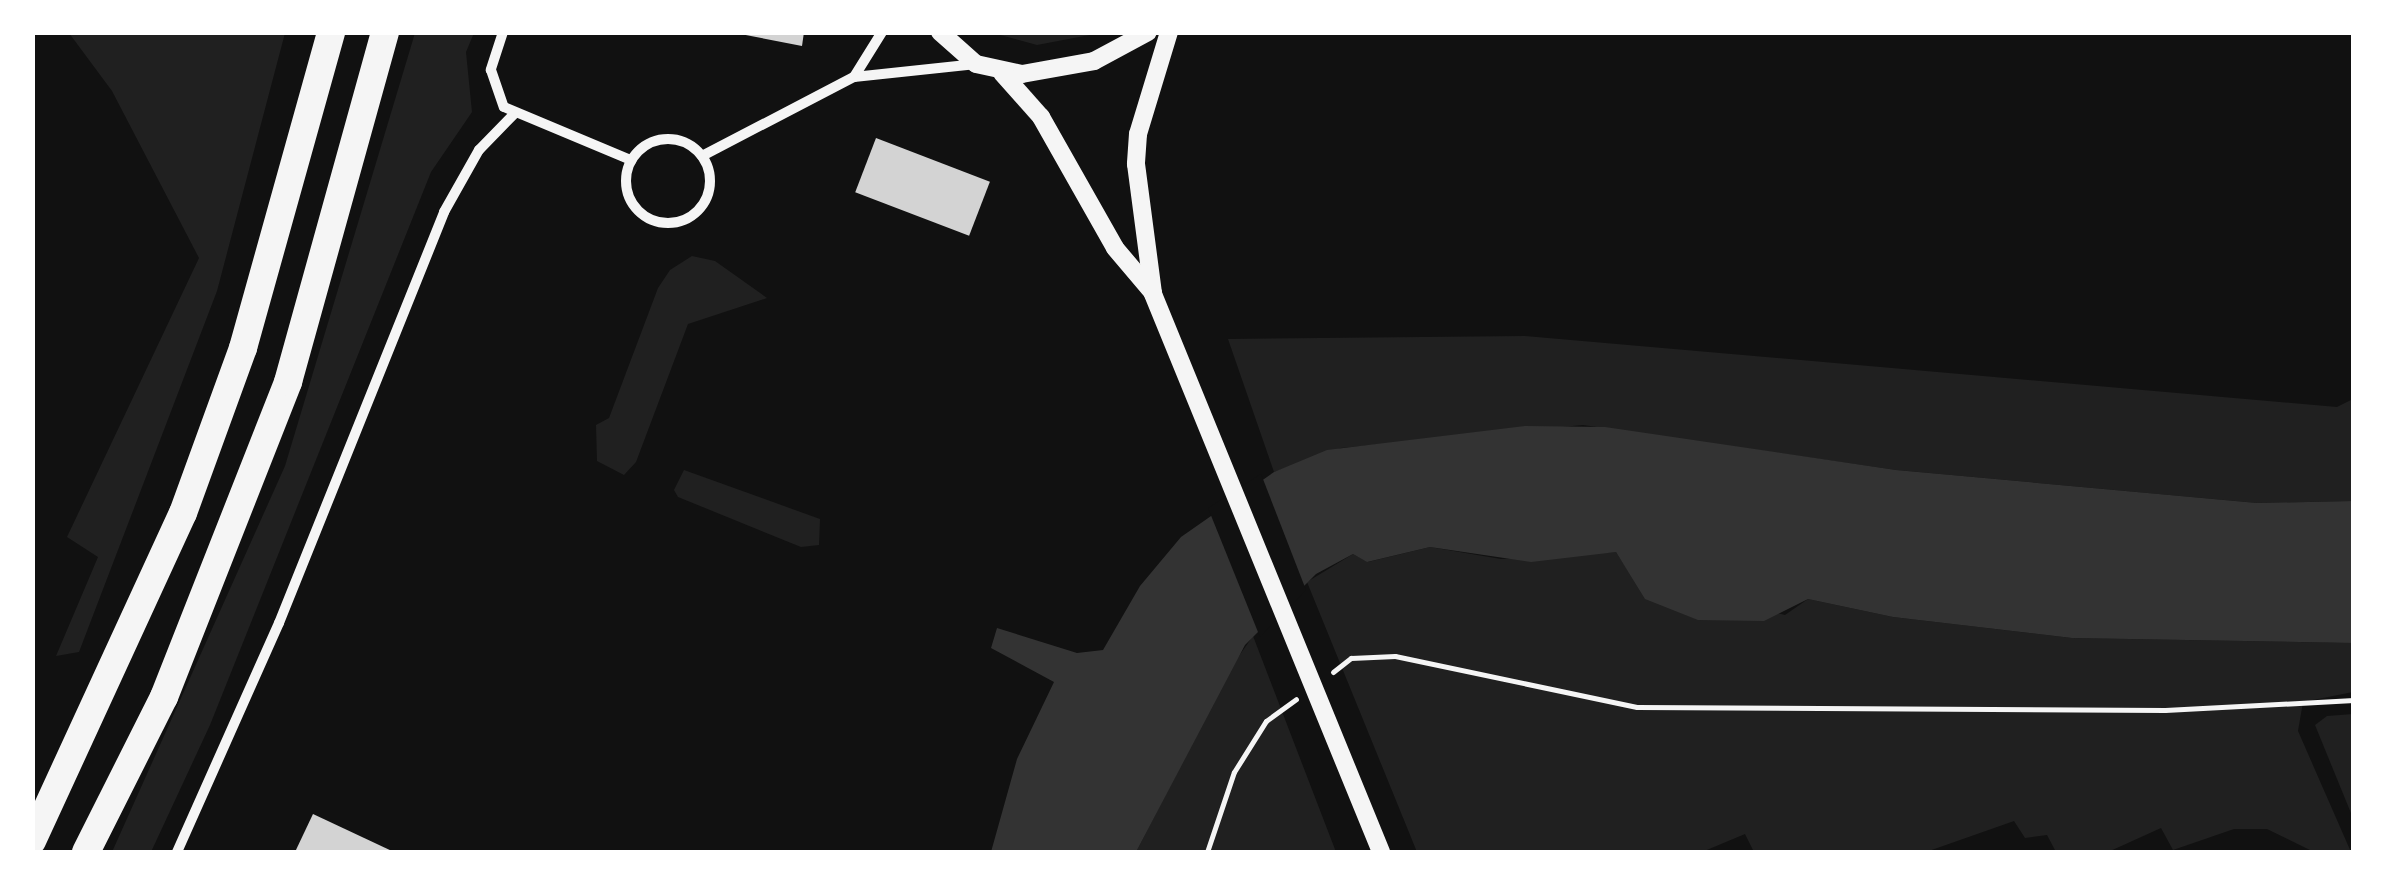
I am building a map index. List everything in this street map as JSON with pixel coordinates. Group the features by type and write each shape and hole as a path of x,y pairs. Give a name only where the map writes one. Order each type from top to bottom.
{"highway":[{"path":"32,841 184,513 243,348 330,32"},
{"path":"86,852 164,696 288,382 385,32"}],"street":[{"path":"503,32 492,80 514,114 632,160"},
{"path":"854,77 882,32"},
{"path":"940,32 976,64 1002,73 1094,61 1148,32"},
{"path":"1169,32 1138,134 1136,164 1156,302 1381,852"},
{"path":"702,156 854,77 976,64"},
{"path":"1002,73 1041,116 1115,248 1156,302"},
{"path":"177,852 272,639 444,212 479,150 514,114"},
{"path":"666,138 702,156 710,179 704,203 687,218 664,222 634,205 626,183 632,160 666,138"}],"path":[{"path":"1351,658 1395,656 1637,707 2165,710 2354,700"},
{"path":"1207,852 1234,772 1266,721"}],"shaded area":[{"path":"69,33 285,33 217,291 79,652 56,656 98,557 67,537 199,258 112,91"},
{"path":"415,33 474,33 466,52 472,112 431,172 210,725 151,852 112,852 285,466"},
{"path":"993,33 1100,33 1037,45"},
{"path":"692,256 715,261 767,298 688,324 636,462 624,475 597,461 596,425 609,418 658,288 670,270"},
{"path":"1525,336 2337,407 2353,399 2353,501 2257,503 1896,470 1583,425 1341,448 1274,472 1228,339"},
{"path":"1525,426 1605,427 1896,470 2257,503 2353,501 2353,643 2072,638 1893,617 1808,599 1764,621 1698,620 1645,599 1616,552 1531,562 1430,547 1367,562 1353,554 1316,574 1245,645 1136,852 991,852 1017,759 1054,682 991,648 997,628 1077,653 1103,650 1140,586 1181,537 1274,472 1327,450"},
{"path":"684,470 820,519 819,545 801,547 678,497 674,490"},
{"path":"1430,547 1501,559 1616,552 1631,575 1785,615 1808,599 1893,617 2072,638 2353,643 2353,692 2303,702 2298,731 2351,852 2314,852 2267,829 2234,829 2173,850 2161,828 2108,852 2056,852 2047,835 2025,838 2014,821 1926,852 1754,852 1745,834 1702,852 1417,852 1307,582 1353,554 1368,562"},
{"path":"1253,636 1336,852 1136,852 1234,663"},
{"path":"2354,714 2353,818 2315,725 2327,716"}],"pier":[{"path":"1261,474 1306,590 1260,637 1208,508"}],"building":[{"path":"730,32 804,32 802,46"},
{"path":"876,138 990,182 969,236 855,192"},
{"path":"313,814 394,852 295,852"}]}
